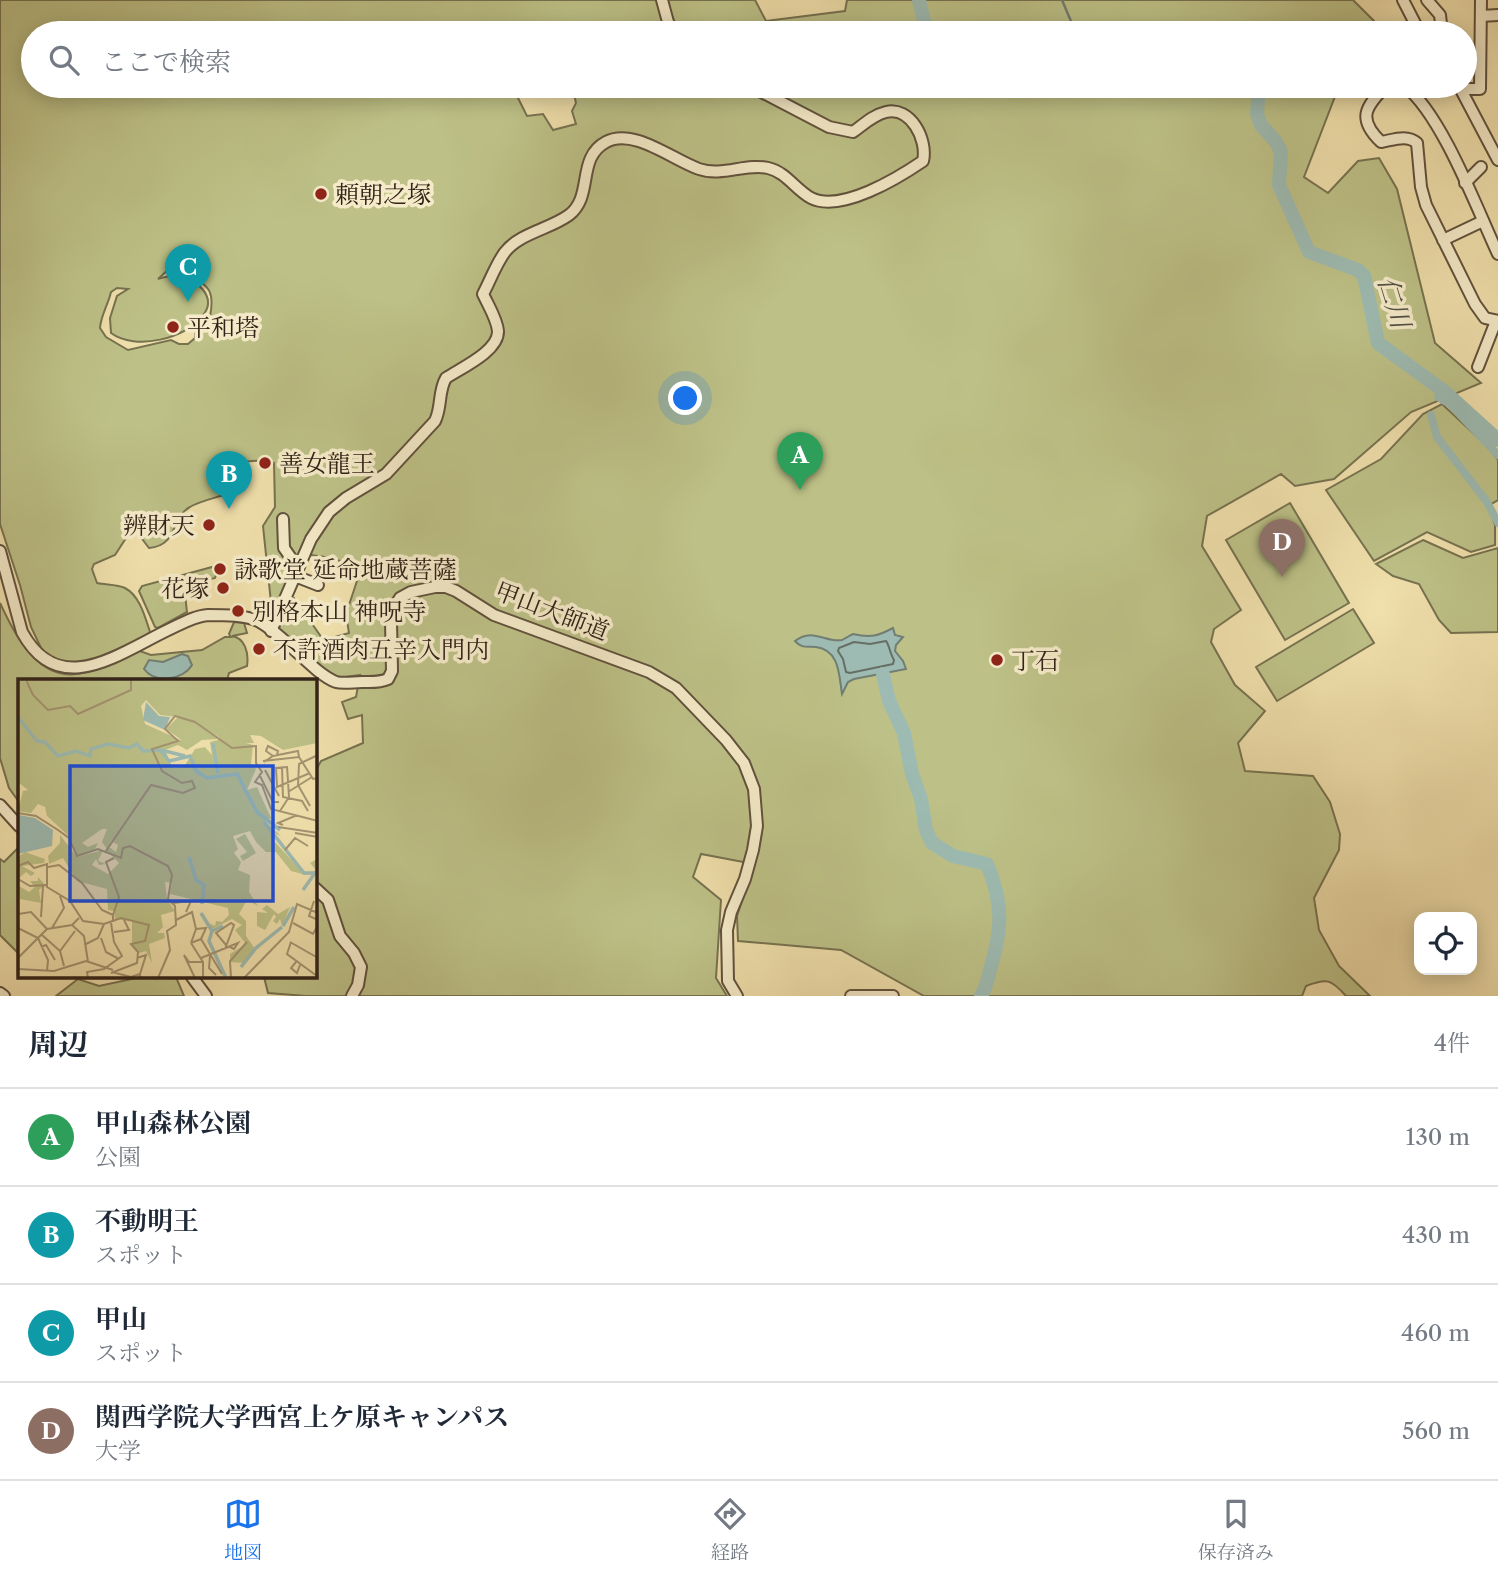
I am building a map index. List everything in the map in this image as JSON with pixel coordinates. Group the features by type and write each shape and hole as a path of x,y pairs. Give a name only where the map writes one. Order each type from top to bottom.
{"street":[{"path":"662,0 668,21"},
{"path":"1403,0 1414,21"},
{"path":"1427,0 1440,15 1441,21"},
{"path":"1477,89 1480,89 1480,0"},
{"path":"1482,16 1498,16"},
{"path":"271,631 311,538 329,512 346,498 386,474 435,421 440,411 442,384 446,378 491,349 497,340 498,329 483,294 505,252 513,244 570,214 579,204 584,193 585,169 602,144 615,138 627,138 657,148 699,169 714,172 765,167 779,172 811,198 834,202 874,189 923,161 923,137 916,126 899,113 888,111 853,132 842,132 773,98"},
{"path":"1376,98 1368,107 1365,117 1369,129 1381,142 1406,138 1417,143 1421,187 1426,205 1475,304 1485,318 1497,321 1478,367"},
{"path":"1419,98 1446,142 1498,254"},
{"path":"1467,98 1498,160"},
{"path":"1465,183 1481,167"},
{"path":"1443,240 1483,221"},
{"path":"283,519 284,548 296,572 318,585"},
{"name":"甲山大師道","path":"0,551 22,632 28,644 55,666 68,669 85,668 190,619 207,615 245,617 260,622 320,679 337,682 380,682 388,680 392,671 391,621 400,598 411,592 446,587 494,615 649,672 676,688 726,740 744,763 754,789 757,826 753,850 727,930 728,981 737,996"},
{"path":"0,805 18,825"},
{"path":"317,890 328,900 340,936 361,967 358,985 352,996"},
{"path":"193,978 206,996"},
{"path":"851,996 893,996"}],"green space":[{"path":"0,0 755,0 766,21 21,21 21,98 518,98 527,116 543,114 553,130 576,124 572,111 576,103 575,98 1334,98 1304,177 1328,193 1358,161 1379,158 1397,189 1435,343 1481,383 1411,412 1334,479 1295,486 1281,474 1207,516 1202,546 1241,610 1214,629 1211,642 1235,685 1265,711 1238,743 1245,771 1313,776 1330,802 1340,834 1339,850 1314,898 1319,930 1339,966 1370,996 1346,996 1332,983 1324,981 1306,986 1302,996 924,996 841,950 738,941 737,916 754,864 701,854 693,877 721,900 716,978 727,996 306,996 268,993 264,978 317,978 317,768 321,761 363,743 362,715 348,719 342,702 356,697 360,675 338,678 331,674 279,633 279,628 294,598 322,638 349,633 346,614 357,581 355,573 337,560 304,554 274,613 272,612 263,526 275,507 274,463 266,460 240,462 227,494 190,507 179,518 170,537 159,546 149,548 136,531 130,532 115,555 94,564 92,569 97,583 122,587 135,596 150,632 148,635 96,659 76,664 61,663 43,652 31,627 0,524","holes":["184,267 206,286 211,297 210,317 195,327 195,338 188,344 171,340 128,350 106,337 100,328 111,292 117,288 128,289 117,296 110,318 111,333 133,341 160,340 173,336 196,323 204,314 208,301 202,289 185,277 158,279 169,269"]},
{"path":"847,0 1353,0 1374,21 766,21 845,11"},
{"path":"1442,404 1487,446 1498,460 1498,500 1488,506 1495,525 1495,545 1471,552 1427,532 1374,561 1326,490 1381,459 1423,414"},
{"path":"1290,503 1349,603 1285,640 1226,540"},
{"path":"1423,540 1463,558 1498,548 1498,632 1451,633 1439,620 1419,584 1393,576 1376,564"},
{"path":"212,567 215,578 184,586 187,612 158,628 155,627 139,591 142,586"},
{"path":"0,603 32,656 56,672 70,674 87,672 137,650 151,655 202,650 225,637 231,637 229,634 234,622 244,623 247,633 232,636 240,640 245,647 247,666 229,673 228,679 18,679 18,801 9,788 0,758"},
{"path":"1353,609 1374,643 1277,701 1256,667"},
{"path":"18,848 18,953 0,935 0,859 4,862"},
{"path":"136,978 176,978 184,996 56,996 78,979 99,986"}],"water":[{"path":"893,628 895,635 903,637 896,645 895,651 906,669 854,679 848,682 842,694 837,665 830,653 816,647 802,646 795,641 808,635 836,640 853,634 874,636"},
{"path":"182,654 188,656 192,665 176,677 155,677 144,669 149,660 163,662"}],"waterway":[{"name":"仁川","path":"919,0 924,21"},
{"path":"1062,0 1071,21"},
{"name":"仁川","path":"1258,98 1257,114 1261,125 1281,152 1279,185 1309,252 1358,270 1364,276 1378,343 1445,392 1498,440"},
{"path":"1438,397 1450,404 1498,455"},
{"path":"1431,415 1437,437 1487,502 1498,523"},
{"path":"883,674 889,701 904,733 926,830 932,843 953,856 987,864 993,879 999,905 999,929 988,980 981,996"}],"place":[{"name":"頼朝之塚","path":"321,194"},
{"name":"甲山","path":"188,302"},
{"name":"平和塔","path":"173,327"},
{"name":"善女龍王","path":"265,463"},
{"name":"甲山森林公園","path":"800,490"},
{"name":"不動明王","path":"229,509"},
{"name":"辨財天","path":"209,525"},
{"name":"詠歌堂 延命地蔵菩薩","path":"220,569"},
{"name":"関西学院大学西宮上ケ原キャンパス","path":"1282,577"},
{"name":"花塚","path":"223,588"},
{"name":"別格本山 神呪寺","path":"238,611"},
{"name":"不許酒肉五辛入門内","path":"259,649"},
{"name":"丁石","path":"997,660"}]}
